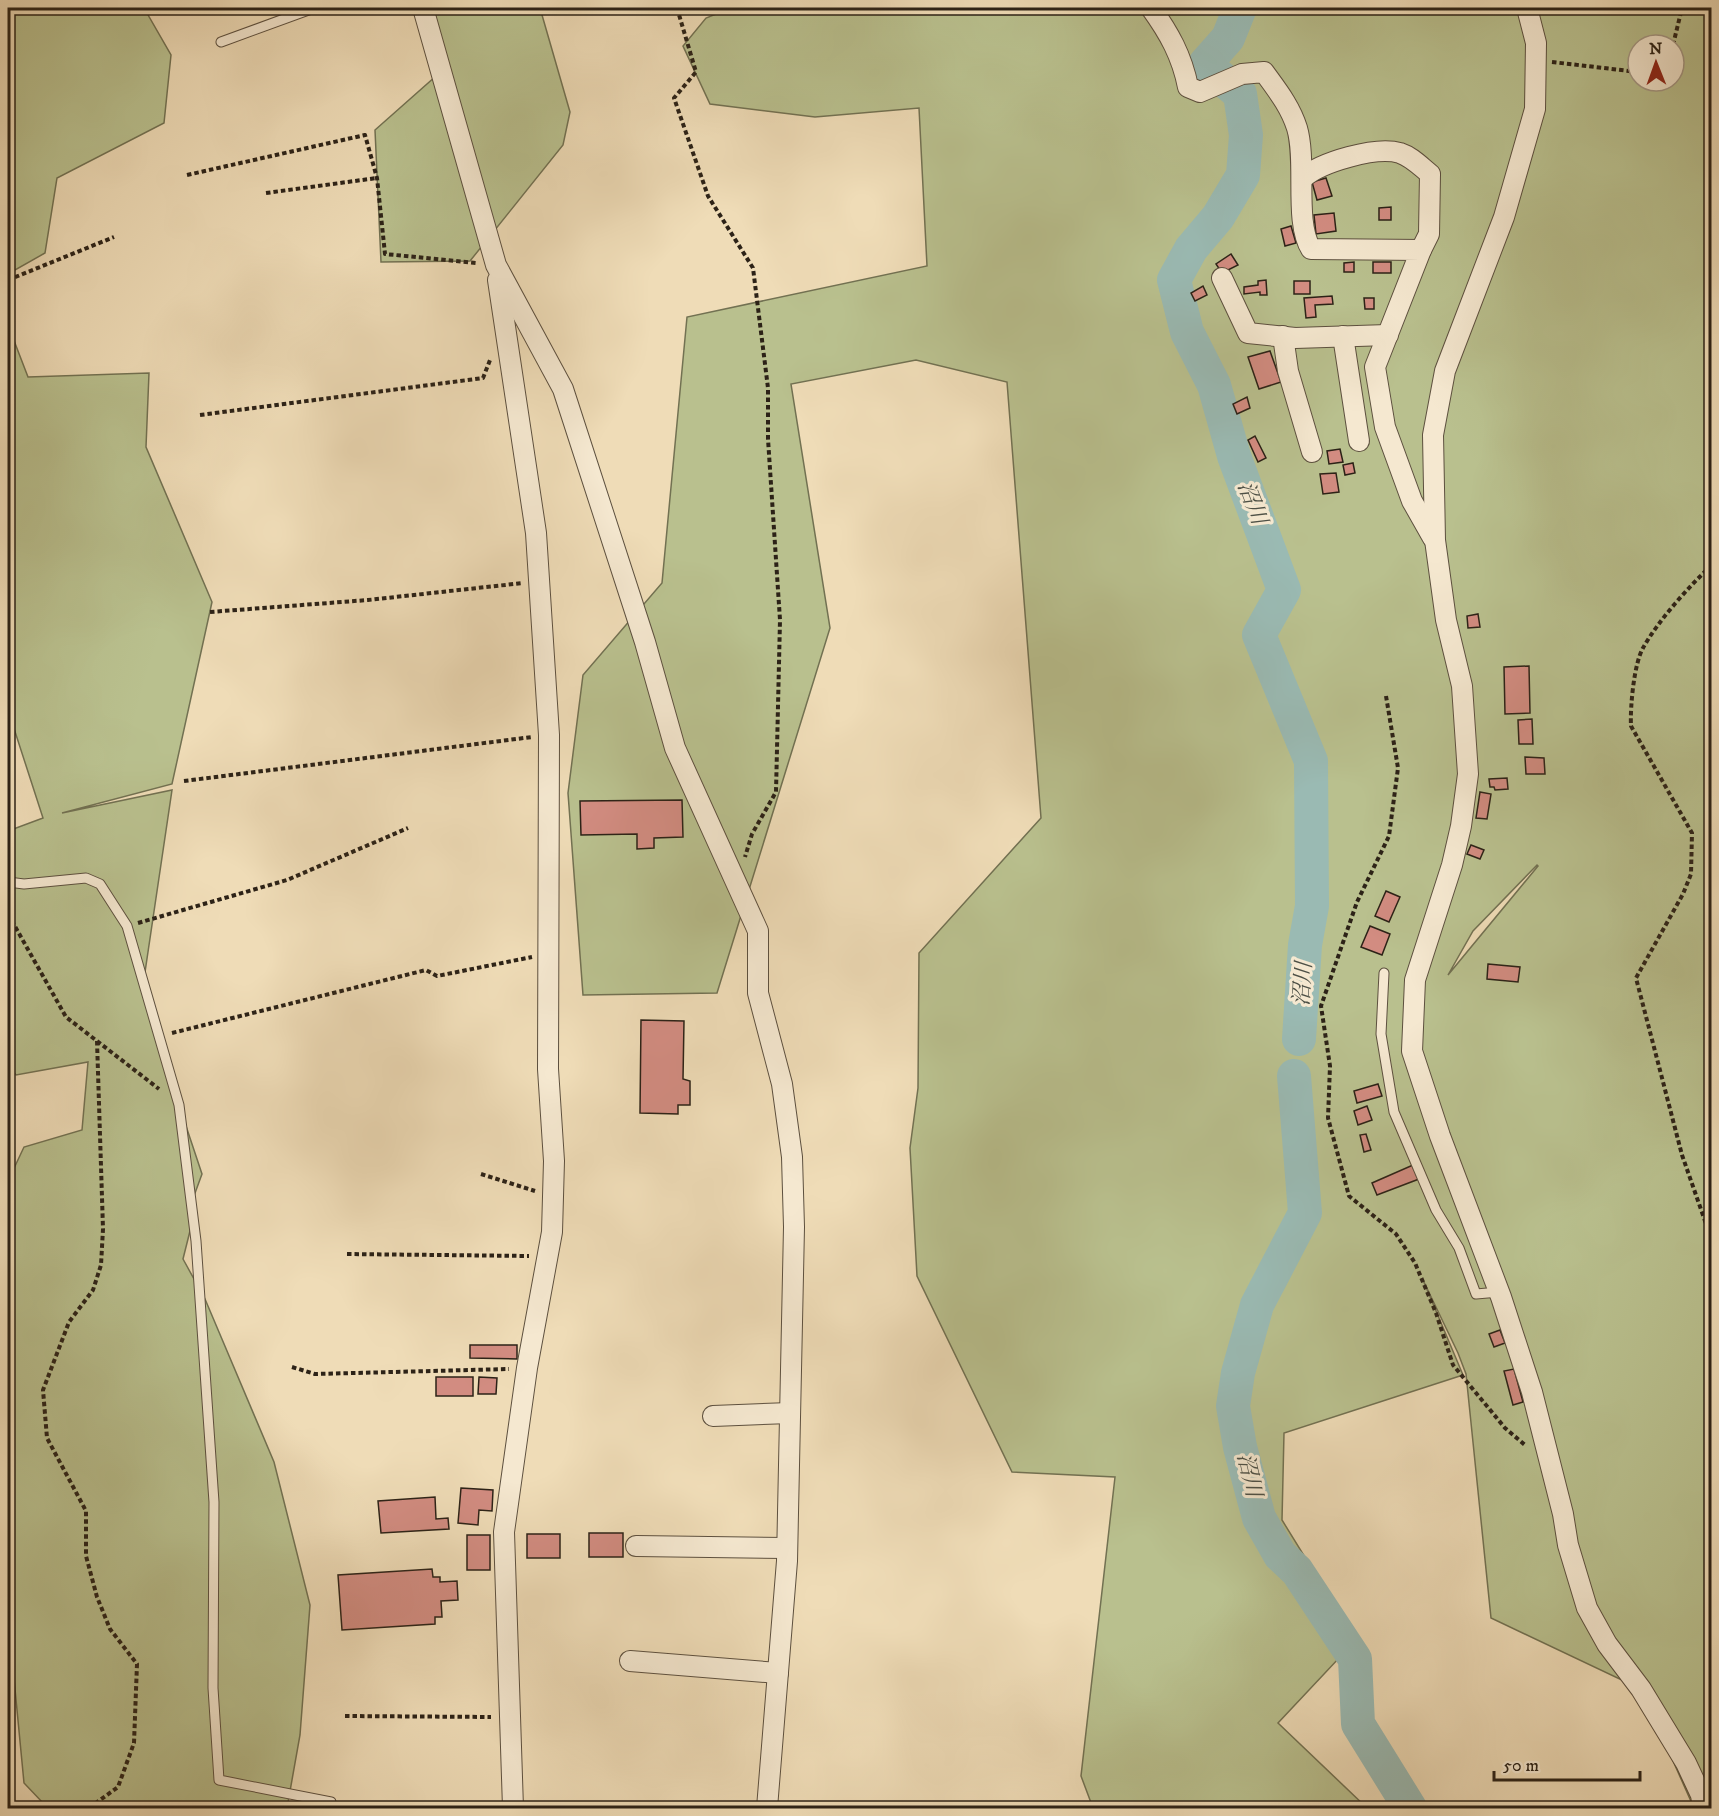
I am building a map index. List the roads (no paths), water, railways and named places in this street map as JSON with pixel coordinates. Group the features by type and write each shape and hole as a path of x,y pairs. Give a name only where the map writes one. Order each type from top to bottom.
{"street":[{"path":"423,8 496,266 536,533 549,735 548,954 553,1197 548,1256 527,1368 504,1532 513,1809"},
{"path":"1151,8 1167,30 1184,63 1188,87 1200,92 1242,74 1264,72 1287,104 1298,130 1303,178 1303,225 1306,242 1311,249 1421,250"},
{"path":"1527,8 1536,43 1535,109 1527,146 1504,217 1445,371 1433,435 1435,540 1446,620 1462,686 1468,774 1461,826 1452,865 1415,980 1412,1051 1440,1136 1499,1292 1532,1392 1563,1514 1568,1545 1587,1608 1607,1644 1641,1689 1686,1762 1701,1795 1703,1809"},
{"path":"1303,178 1315,167 1378,151 1398,152 1412,158 1430,174 1429,234 1375,367 1385,427 1412,501 1435,540"},
{"path":"496,266 563,389 645,642 675,748 758,931 758,993 782,1084 792,1157 794,1227 787,1548 767,1809"},
{"path":"1222,278 1248,333 1283,336 1388,335"},
{"path":"1283,336 1288,371 1312,452"},
{"path":"1343,336 1359,441"},
{"path":"713,1416 790,1413"},
{"path":"636,1546 787,1548"},
{"path":"630,1661 778,1673"}],"lane":[{"path":"222,42 314,8"},
{"path":"8,882 24,884 86,878 100,884 128,926 179,1105 196,1241 214,1502 213,1688 219,1780 331,1802 332,1809"},
{"path":"1384,973 1381,1034 1394,1112 1436,1209 1459,1248 1476,1294 1499,1292"}],"waterway":[{"name":"沼川","path":"1240,8 1228,38 1205,64 1240,94 1246,135 1243,175 1218,217 1191,249 1174,280 1187,332 1214,385 1234,456 1284,590 1259,635 1311,761 1312,906 1305,945 1299,1039"},
{"name":"沼川","path":"1294,1076 1305,1213 1257,1305 1238,1373 1233,1406 1240,1447 1259,1518 1280,1555 1297,1571 1355,1659 1358,1724 1410,1808"}]}
